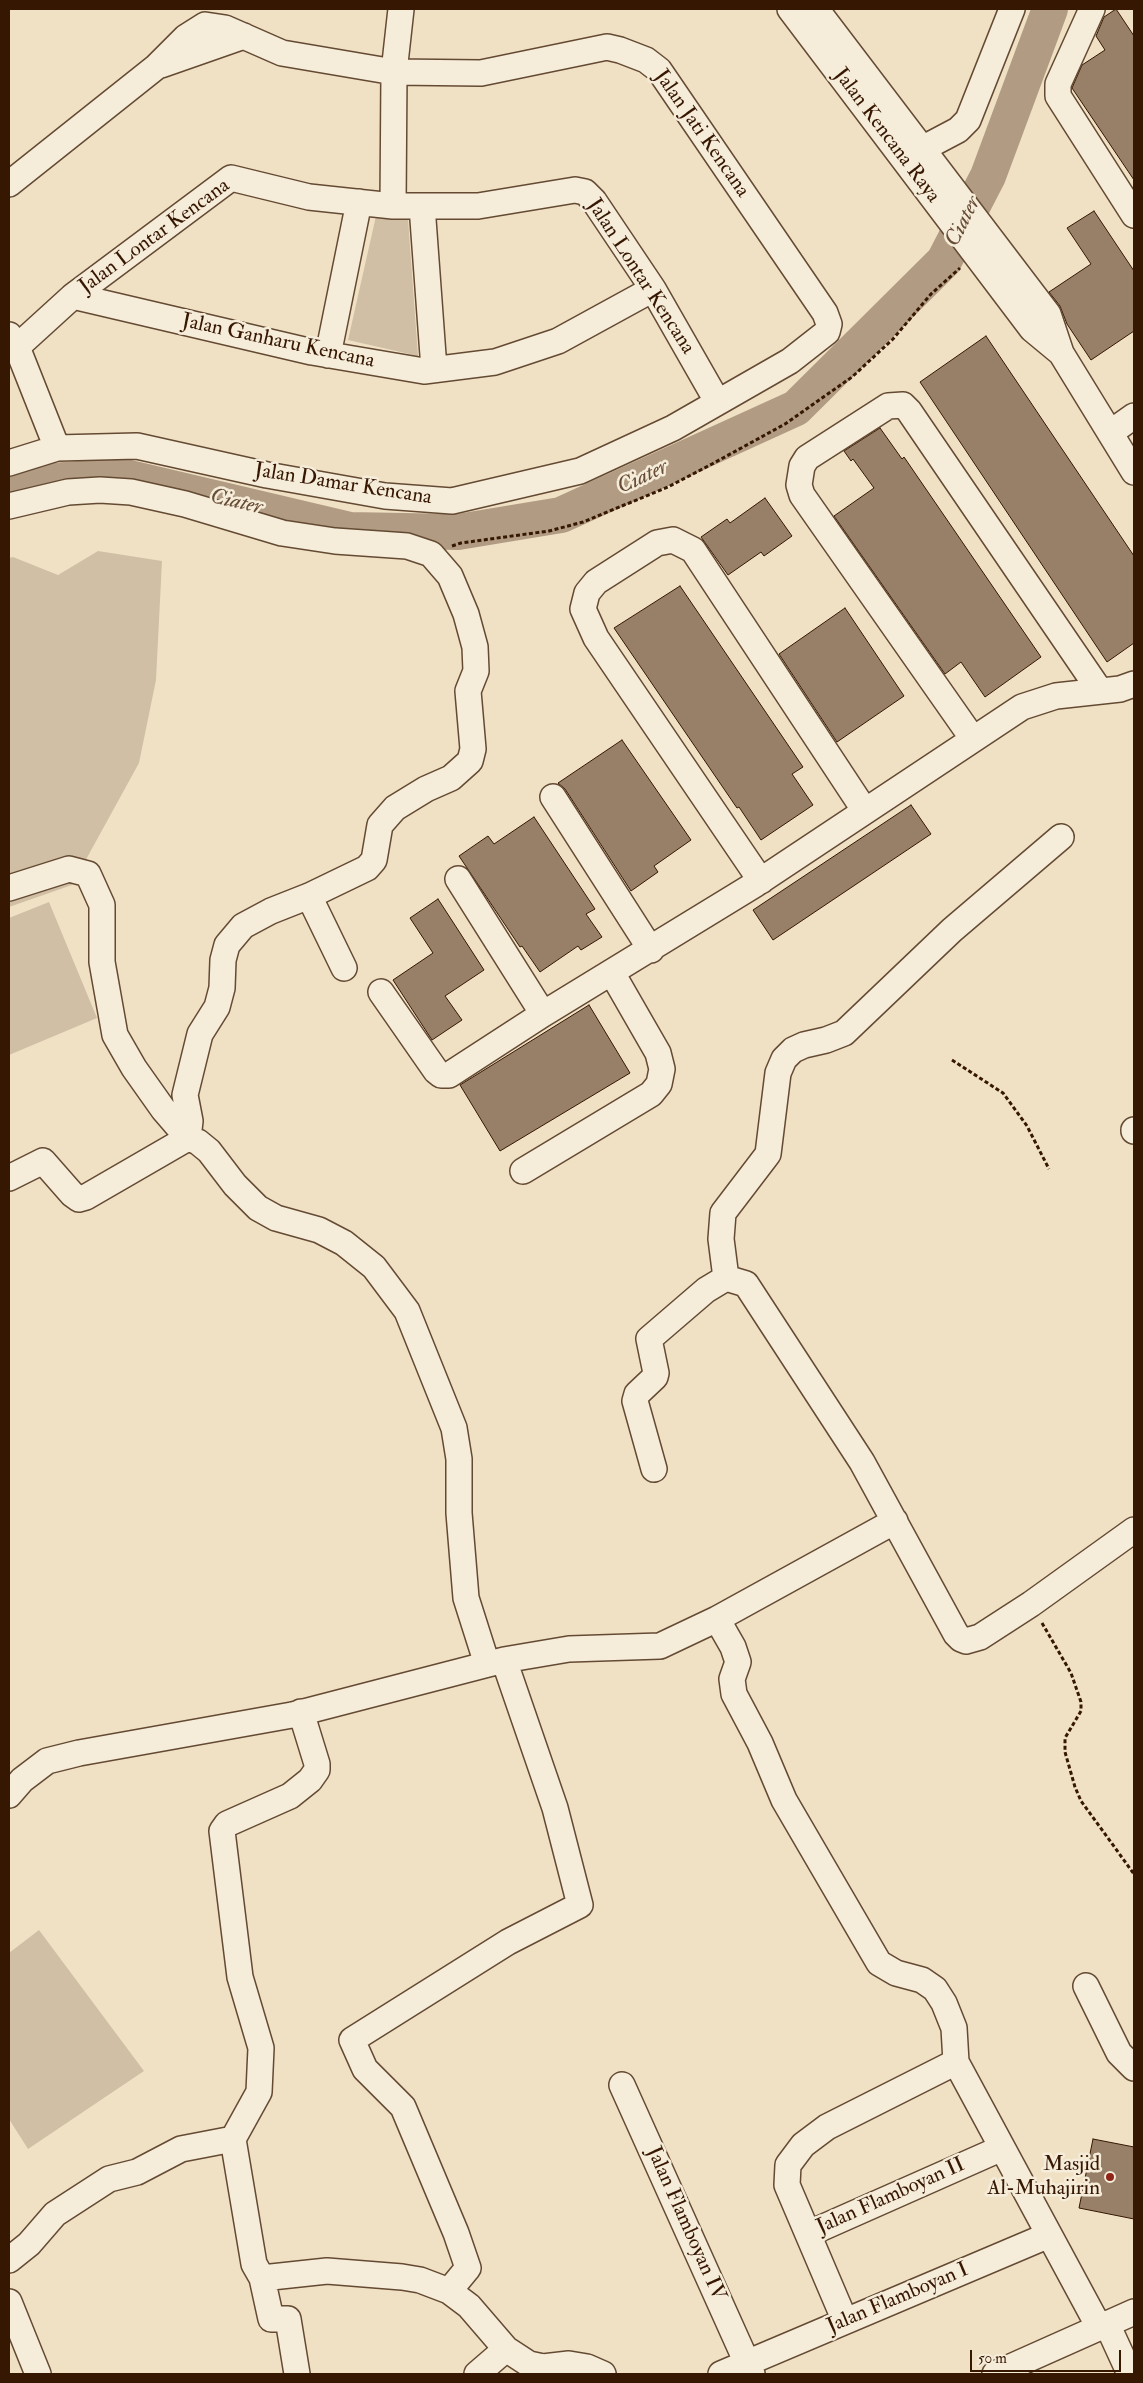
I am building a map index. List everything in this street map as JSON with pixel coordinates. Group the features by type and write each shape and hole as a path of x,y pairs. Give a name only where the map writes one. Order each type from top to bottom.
{"street":[{"path":"393,206 394,72 400,9"},
{"name":"Jalan Kencana Raya","path":"790,9 914,156 946,197 982,252 1048,314 1061,353 1134,472"},
{"name":"Jalan Kencana Raya","path":"816,9 914,156"},
{"path":"914,156 958,130 968,120 1012,9"},
{"path":"1092,9 1058,84 1058,96 1134,215"},
{"name":"Jalan Jati Kencana","path":"9,184 156,67 186,37 205,25 225,28 282,53 394,72 481,74 606,48 620,50 646,60 659,70 814,296 828,318 829,328"},
{"name":"Jalan Lontar Kencana","path":"74,296 231,178 309,197 393,206 478,206 575,190 585,192 594,201 653,289 717,401"},
{"path":"328,355 359,202"},
{"path":"422,206 434,369"},
{"name":"Jalan Ganharu Kencana","path":"74,296 328,355 424,371 495,362 558,341 653,289"},
{"path":"56,448 13,341 74,296"},
{"name":"Jalan Damar Kencana","path":"9,463 56,448 137,446 267,476 385,496 452,501 580,471 673,428 717,401 790,362 827,332 829,328"},
{"path":"973,739 802,495 800,485 802,466 807,458 888,406 903,405 909,411 1100,691"},
{"path":"1110,433 1134,416"},
{"path":"9,506 68,492 100,490 131,492 185,504 282,533 335,541 407,546 431,554 450,576 466,614 475,647 476,671 468,690 473,749 470,761 450,778 426,788 395,808 380,825 374,860 367,868 309,896 271,911 243,926 227,945 223,960 222,988 217,1007 200,1034 185,1095 190,1121 188,1138"},
{"path":"761,881 596,638 583,609 587,593 596,582 657,543 674,540 693,550 865,812"},
{"path":"381,992 436,1071 441,1075 449,1076 544,1014 761,881 1022,707 1056,696 1120,690 1134,684"},
{"path":"553,797 651,950"},
{"path":"726,1278 721,1239 723,1213 768,1154 778,1072 784,1059 793,1050 804,1045 844,1034 952,930 1061,837"},
{"path":"9,888 69,869 88,874 102,905 102,962 115,1034 163,1110 188,1138 198,1142 209,1151 235,1185 258,1208 276,1218 319,1230 344,1243 374,1267 407,1311 454,1428 459,1459 459,1513 466,1598 496,1662 555,1808 580,1905 508,1942 352,2040 365,2069 403,2107 456,2233 468,2268 449,2291"},
{"path":"458,879 544,1014"},
{"path":"309,896 344,968"},
{"path":"523,1171 651,1094 659,1084 662,1069 658,1052 612,974"},
{"path":"9,1178 43,1161 72,1194 79,1199 86,1198 188,1138"},
{"path":"654,1469 635,1401 637,1394 655,1377 656,1373 649,1339 706,1290 726,1278 746,1284 862,1462 956,1634 961,1639 966,1640 980,1637 1031,1604 1134,1530"},
{"path":"9,1794 22,1780 47,1761 301,1712 496,1662 570,1649 660,1646 717,1619 895,1521"},
{"path":"717,1619 733,1647 738,1662 732,1679 734,1694 760,1743 784,1800 879,1963 896,1973 922,1980 935,1989 944,2003 954,2028 956,2062 1049,2234 1130,2374"},
{"path":"297,2374 288,2319 271,2319 262,2278 254,2264 233,2140 259,2092 261,2048 240,1977 222,1831 227,1824 290,1796 310,1780 317,1770 317,1764 301,1712"},
{"path":"1086,1986 1119,2053 1134,2068"},
{"path":"845,2321 787,2185 788,2165 803,2145 827,2127 956,2062"},
{"name":"Jalan Flamboyan IV","path":"622,2085 750,2369"},
{"path":"9,2260 29,2244 55,2214 109,2179 137,2172 180,2149 233,2140"},
{"name":"Jalan Flamboyan II","path":"808,2234 1002,2148"},
{"name":"Jalan Flamboyan I","path":"721,2374 750,2369 845,2321 1049,2234"},
{"path":"262,2278 327,2271 402,2277 449,2291 469,2306 506,2349 529,2364 543,2367 569,2364 587,2367 602,2374"},
{"path":"9,2302 38,2374"},
{"path":"995,2374 1134,2312"},
{"path":"477,2374 506,2349"}],"path":[{"path":"431,554 462,543 549,531 583,522 668,487 785,424 852,377 893,339 947,278 982,252"},
{"path":"952,1060 1003,1093 1027,1126 1049,1169"},
{"path":"1031,1604 1071,1673 1081,1702 1081,1711 1065,1738 1066,1752 1075,1787 1081,1801 1134,1874"}],"shaded area":[{"path":"376,216 408,219 418,356 348,340"},
{"path":"98,551 162,561 156,680 139,763 72,885 9,907 9,558 13,557 58,575"},
{"path":"49,902 97,1018 9,1055 9,918"},
{"path":"39,1930 144,2071 28,2149 9,2119 9,1953"}],"building":[{"path":"1116,9 1134,36 1134,180 1072,88 1082,65 1105,50 1096,36 1104,17"},
{"path":"1094,211 1134,271 1134,331 1091,360 1067,324 1060,306 1049,292 1091,264 1067,228"},
{"path":"986,336 1134,556 1134,643 1107,662 920,382"},
{"path":"880,428 902,459 904,457 1041,657 985,697 961,662 945,674 834,516 874,488 853,459 851,461 844,451"},
{"path":"765,498 792,536 764,556 761,552 728,575 701,537 727,519 730,523"},
{"path":"680,586 803,767 792,774 813,805 761,840 614,628"},
{"path":"845,608 904,696 837,742 779,654"},
{"path":"622,740 691,840 654,866 658,872 631,891 565,789 558,783"},
{"path":"911,805 931,834 773,940 753,910"},
{"path":"534,817 595,909 586,914 602,937 581,950 578,946 540,972 522,946 520,947 459,856 488,836 494,844"},
{"path":"438,899 484,970 445,996 462,1020 432,1040 393,980 433,953 410,918"},
{"path":"589,1005 630,1073 500,1151 460,1085"},
{"name":"Masjid Al-Muhajirin","path":"1093,2139 1134,2147 1134,2219 1079,2208"}],"waterway":[{"name":"Ciater","path":"9,484 121,476 350,530 458,532 561,515 796,408 944,261 988,176 1050,9"}],"place":[{"name":"Masjid Al-Muhajirin","path":"1110,2177"}]}
